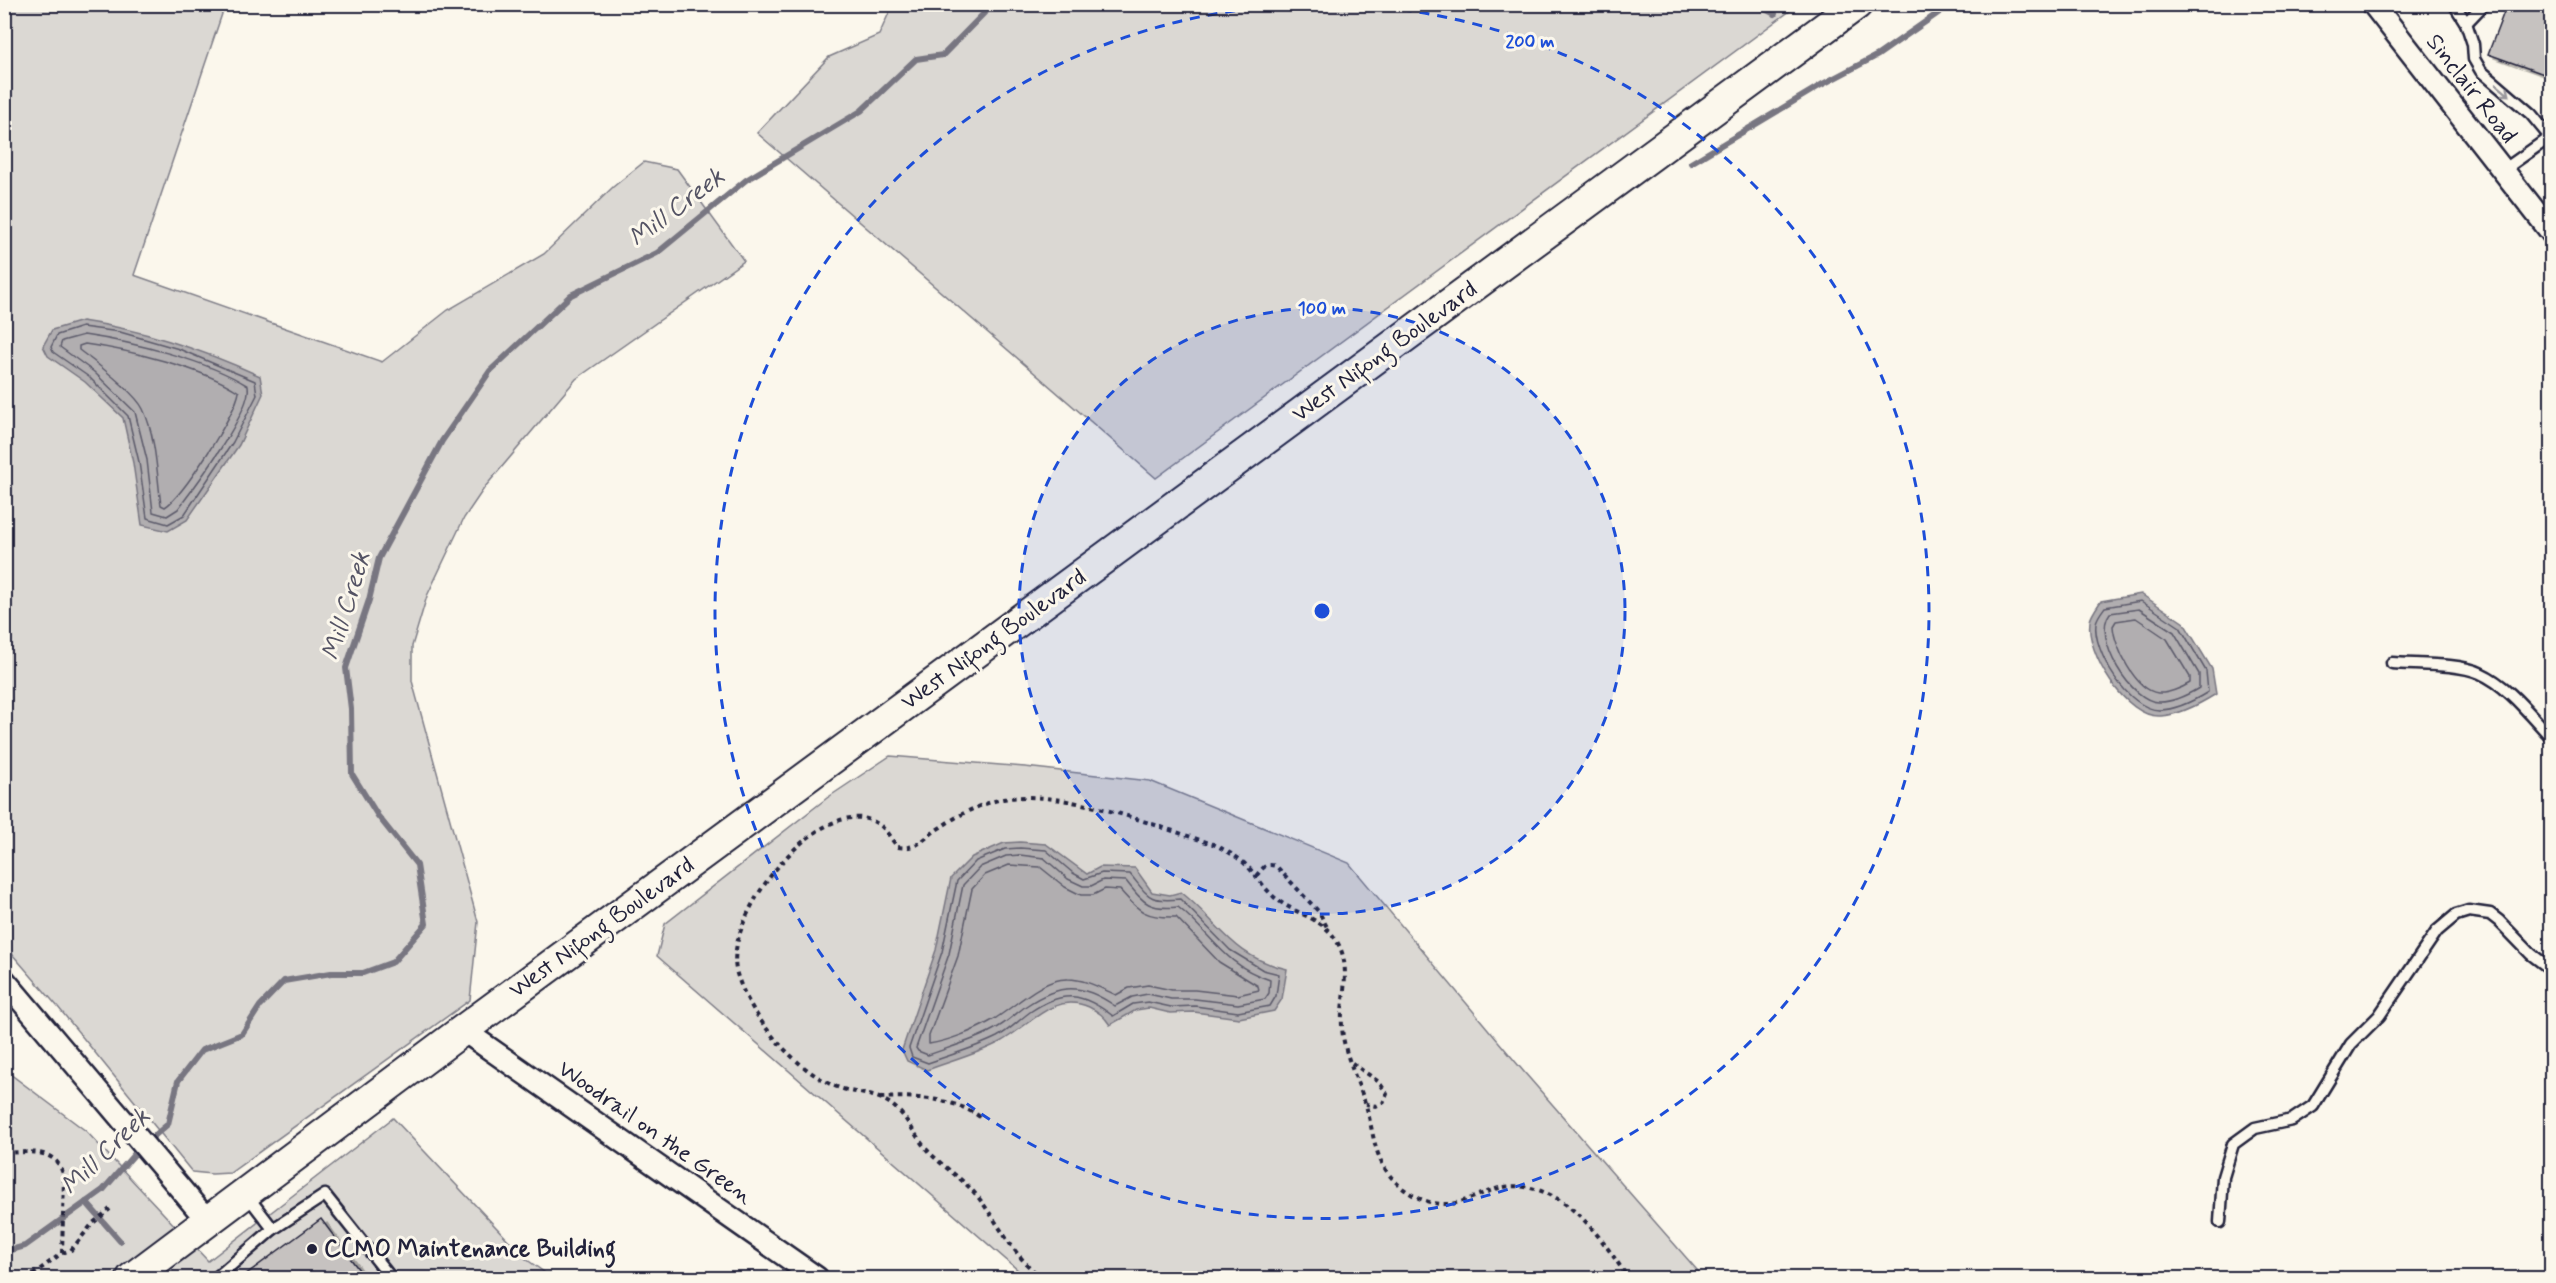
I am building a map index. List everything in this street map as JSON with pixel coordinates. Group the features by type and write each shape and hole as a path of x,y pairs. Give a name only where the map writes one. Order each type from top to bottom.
{"main road":[{"name":"West Nifong Boulevard","path":"132,1278 463,1030 1857,4"}],"street":[{"name":"Sinclair Road","path":"2373,4 2552,232"},
{"path":"4,980 124,1119 207,1220"},
{"name":"Woodrail on the Green","path":"463,1030 817,1278"}],"lane":[{"path":"2454,4 2466,23 2473,44 2474,59 2481,71 2531,114 2551,137 2502,171"},
{"path":"2466,23 2484,4"},
{"path":"2391,663 2458,668 2478,672 2500,685 2552,738"},
{"path":"2220,1222 2223,1177 2233,1144 2256,1128 2292,1120 2313,1106 2351,1044 2379,1016 2437,931 2456,915 2469,911 2490,914 2531,954 2552,969"},
{"path":"245,1192 273,1229"},
{"path":"216,1278 273,1229 325,1195 391,1278"}],"path":[{"path":"1043,1278 1018,1254 969,1185 929,1152 905,1116 891,1103 839,1088 804,1069 761,1020 746,998 736,973 734,951 739,929 753,899 772,873 795,849 817,832 843,819 866,819 881,826 898,847 909,849 919,845 949,822 974,809 1003,799 1064,799 1213,844 1243,861 1275,897 1328,931"},
{"path":"1256,876 1264,866 1269,864 1276,866 1319,912 1342,952 1346,972 1342,1027 1378,1153 1388,1172 1403,1190 1429,1201 1448,1204 1502,1188 1528,1187 1578,1214 1591,1227 1628,1278"},
{"path":"1352,1063 1379,1082 1387,1094 1383,1103 1376,1106 1365,1104"},
{"path":"879,1098 902,1097 957,1104 980,1117"},
{"path":"4,1152 45,1154 56,1159 62,1167 64,1178 62,1252"},
{"path":"28,1278 62,1252 71,1250 93,1224 110,1209"}],"shaded area":[{"path":"893,4 1798,5 1156,478 757,133 829,57 879,35"},
{"path":"4,5 225,5 134,275 382,362 448,310 544,254 613,187 644,162 677,169 744,261 576,379 485,487 464,518 427,596 412,646 412,681 478,922 470,1000 230,1173 192,1172 58,1007 5,946"},
{"path":"890,756 1025,767 1150,781 1349,863 1524,1072 1704,1278 1027,1278 657,956 665,924 827,798"},
{"path":"4,1073 10,1074 86,1131 208,1261 393,1118 526,1259 552,1278 5,1278"}],"water":[{"path":"82,321 173,342 260,376 263,394 239,445 187,520 168,531 142,525 133,463 123,418 85,382 48,356 43,346 52,330"},
{"path":"2141,594 2184,623 2212,669 2216,694 2183,711 2161,716 2148,714 2134,707 2111,681 2094,649 2090,634 2090,621 2101,601"},
{"path":"1004,843 1046,844 1087,874 1100,867 1135,868 1152,892 1170,895 1181,892 1240,948 1268,964 1287,969 1282,999 1274,1011 1239,1018 1194,1012 1170,1013 1149,1008 1136,1010 1110,1025 1101,1014 1089,1007 1076,1003 1064,1003 1042,1013 1000,1042 974,1054 927,1070 907,1061 902,1050 936,950 951,878 972,857"}],"building":[{"path":"2507,4 2552,4 2552,77 2488,54"},
{"name":"CCMO Maintenance Building","path":"321,1219 365,1278 241,1278"}],"waterway":[{"name":"Mill Creek","path":"4,1252 25,1246 103,1190 138,1150 168,1124 178,1081 202,1050 242,1034 260,1006 284,981 331,973 363,973 393,962 426,924 417,865 378,816 352,774 351,709 346,668 369,600 379,558 442,441 490,371 571,295 657,253 746,180 861,111 916,59 943,55 993,4"},
{"path":"1755,4 1775,14"},
{"path":"1691,163 1821,85 1878,55 1951,4"},
{"path":"86,1202 120,1241"}],"place":[{"name":"CCMO Maintenance Building","path":"312,1249"}]}
